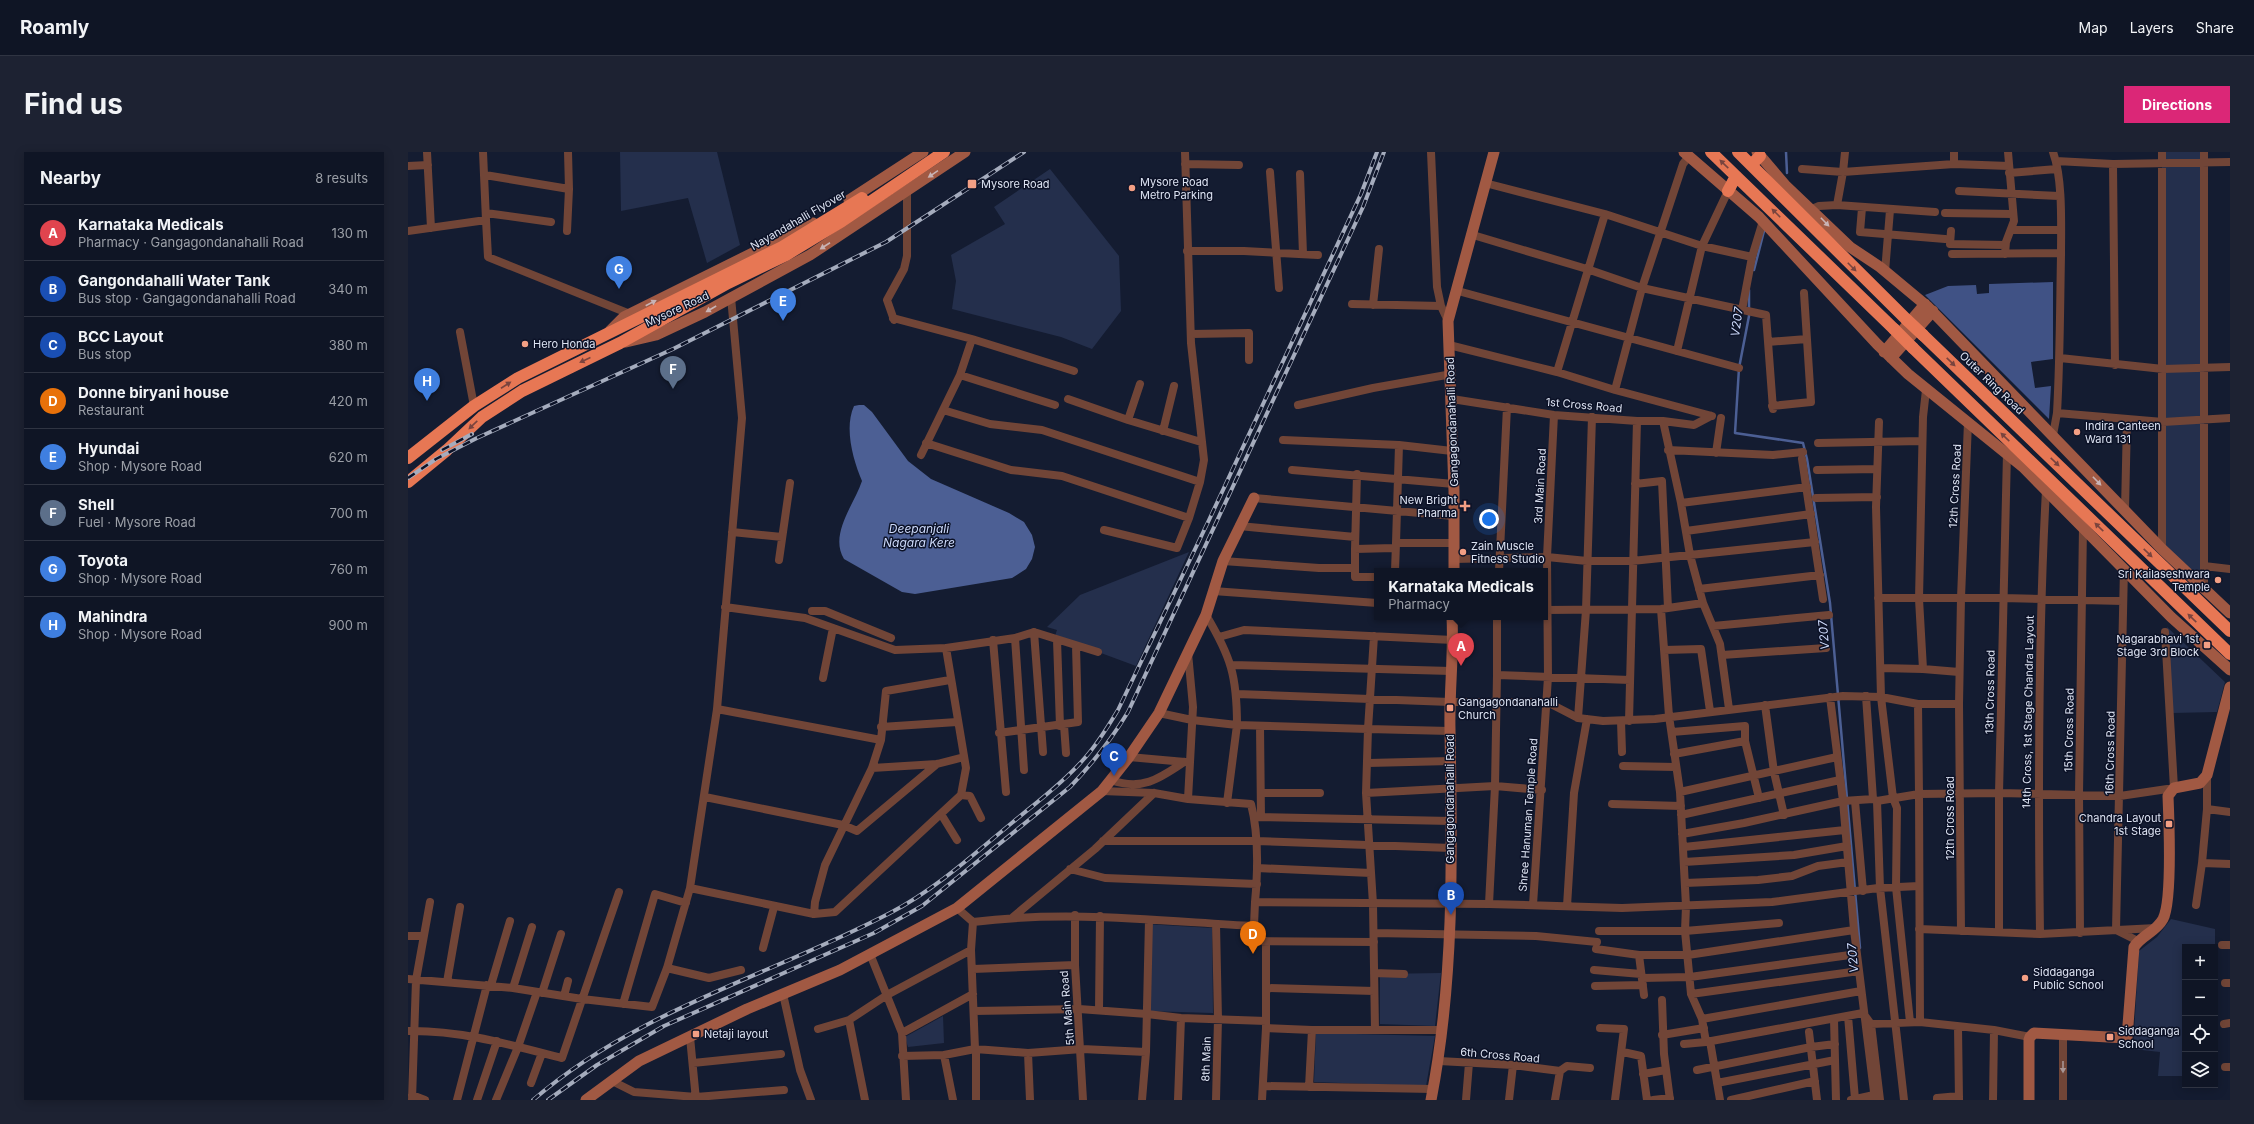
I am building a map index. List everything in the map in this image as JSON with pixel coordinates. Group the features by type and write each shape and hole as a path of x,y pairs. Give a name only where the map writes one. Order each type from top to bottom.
{"highway":[{"name":"Nayandahalli Flyover","path":"630,319 784,251 930,152"},
{"name":"Nayandahalli Flyover","path":"650,326 784,251 842,221 944,152"},
{"path":"1711,152 2230,654"},
{"name":"Outer Ring Road","path":"1738,152 1907,320 2230,631"},
{"path":"1751,165 1759,154"},
{"path":"1728,190 1736,176"},
{"name":"Mysore Road","path":"408,458 474,406 518,378 608,333 630,319"},
{"name":"Mysore Road","path":"408,482 448,450 482,417 522,391 620,343 650,326"}],"street":[{"path":"427,152 431,228"},
{"path":"484,152 488,257 630,319"},
{"path":"567,231 569,189 568,152"},
{"name":"Mysore Road","path":"630,319 819,220 923,152"},
{"name":"Mysore Road","path":"620,343 656,335 705,312 810,255 966,152"},
{"path":"1104,530 1176,548 1189,518 1200,482 1204,460 1191,334 1187,251 1185,152"},
{"path":"1431,152 1437,287 1441,306 1448,321"},
{"path":"1448,321 1458,291 1494,152"},
{"path":"1837,205 1845,152"},
{"path":"1954,152 1954,164"},
{"path":"2005,254 2005,245 2011,230 2013,214 2008,152"},
{"path":"2053,152 2057,165 2061,230 2060,358 2057,413 2053,435"},
{"path":"2162,152 2162,548"},
{"path":"2204,152 2204,589"},
{"path":"1449,345 1557,372 1615,390 1642,288 1686,154 1765,223 1887,355 1926,390 2007,453 2046,490 2171,617 2230,670"},
{"path":"1759,154 1783,182 1850,247 1885,272 1929,308 2162,548 2230,613"},
{"path":"1802,169 1843,172 1954,164 2009,170 2057,165 2230,162"},
{"path":"1185,164 1239,165"},
{"path":"2113,164 2115,365"},
{"path":"408,166 428,165"},
{"path":"1270,172 1279,288"},
{"path":"485,174 569,189"},
{"path":"1300,174 1303,254"},
{"path":"1485,183 1605,214 1660,234 1702,246 1752,257"},
{"path":"1677,351 1702,246 1728,190"},
{"path":"907,191 906,256 904,269 887,300 894,319 972,339 1074,372"},
{"path":"1960,191 2012,195 2059,196"},
{"path":"1812,209 1818,206 1837,205 1862,208 1935,212"},
{"path":"1862,208 1860,232 1945,239"},
{"path":"1885,272 1890,210"},
{"path":"1945,213 2013,214"},
{"path":"1557,372 1586,269 1605,214"},
{"path":"408,231 431,228 486,216 551,222"},
{"path":"1747,311 1752,257 1765,223"},
{"path":"2011,230 2061,230"},
{"path":"1951,231 1950,244 2005,245"},
{"path":"1473,235 1586,269 1642,288 1766,315 1772,407 1811,402 1804,293"},
{"path":"1373,305 1378,249"},
{"path":"1187,251 1276,252 1318,255"},
{"path":"1952,254 2061,253"},
{"path":"1458,291 1739,368"},
{"path":"412,980 489,985 582,999 652,1007 667,968 690,888 717,709 742,418 731,297"},
{"path":"1352,304 1441,306"},
{"path":"1887,355 1929,308"},
{"name":"Gangagondanahalli Road","path":"1448,321 1452,374 1454,568"},
{"path":"460,332 474,406"},
{"path":"1191,334 1250,333 1249,360"},
{"path":"921,455 960,375 972,339"},
{"path":"1768,342 1807,339"},
{"path":"2060,358 2163,369 2203,369 2230,366"},
{"path":"1298,405 1373,388 1452,374"},
{"path":"960,375 1055,405"},
{"path":"1128,420 1140,384"},
{"path":"1163,430 1174,386"},
{"name":"1st Cross Road","path":"1452,399 1554,414 1637,421 1663,421 1694,425 1712,416 1615,390"},
{"path":"1923,669 1919,599 1922,441 1926,390"},
{"path":"1068,399 1128,420 1201,442"},
{"path":"1499,568 1506,407"},
{"path":"942,410 990,424 1042,430 1200,482"},
{"path":"2057,413 2163,422 2230,418"},
{"name":"3rd Main Road","path":"1547,568 1554,414"},
{"path":"1578,718 1586,610 1592,417"},
{"path":"1716,453 1721,418"},
{"path":"2125,510 2127,419"},
{"path":"1622,752 1630,680 1632,561 1637,421"},
{"path":"1663,421 1668,450 1681,503 1690,555 1703,603 1720,644 1729,709"},
{"path":"1879,422 1877,498 1881,697 1893,798 1897,808 1896,887 1910,1022"},
{"name":"12th Cross Road","path":"1961,931 1959,672 1968,422"},
{"path":"1283,440 1399,445 1452,451"},
{"path":"1818,443 1922,441"},
{"path":"926,443 1011,470 1062,476 1189,518"},
{"path":"1395,568 1399,445"},
{"path":"1668,450 1716,453 1802,455 1823,599"},
{"name":"13th Cross Road","path":"1999,931 1999,793 2002,598 2007,453"},
{"path":"1817,470 1877,469"},
{"path":"1292,470 1357,474 1454,484"},
{"path":"1357,474 1355,577 1374,577"},
{"path":"1635,484 1662,481 1667,558 1664,608 1664,650 1669,716 1682,815 1686,906 1685,931 1691,994 1702,1019 1716,1067 1720,1100"},
{"path":"779,560 790,483"},
{"path":"1681,503 1807,487"},
{"name":"14th Cross, 1st Stage Chandra Layout","path":"2040,934 2038,794 2040,600 2046,490"},
{"path":"586,1100 640,1061 690,1036 840,970 957,908 1102,791 1129,757 1159,713 1206,615 1223,561 1254,498 1453,516"},
{"path":"1816,498 1877,498"},
{"path":"1686,531 1811,514"},
{"path":"1239,526 1355,537"},
{"name":"15th Cross Road","path":"2080,933 2083,528"},
{"path":"732,532 782,537"},
{"path":"1454,559 1547,557 1587,561 1632,561 1815,542"},
{"path":"1355,549 1454,543"},
{"path":"1223,561 1319,568 1355,568"},
{"path":"2204,566 2230,569"},
{"name":"16th Cross Road","path":"2116,930 2124,568"},
{"path":"1699,589 1820,576"},
{"path":"1213,590 1374,603"},
{"path":"1878,598 2002,598 2123,601"},
{"path":"1548,610 1664,608 1703,603"},
{"path":"725,607 805,618 895,650 946,648 1015,638 1034,632 1098,652"},
{"path":"812,611 825,611 891,638"},
{"path":"1206,615 1232,664 1237,694 1237,725 1227,803"},
{"path":"1713,626 1829,615"},
{"name":"Gangagondanahalli Road","path":"1431,1100 1439,1061 1443,1030 1450,935 1450,702 1454,640 1452,620"},
{"path":"1489,904 1495,786 1497,620"},
{"name":"3rd Main Road","path":"1547,620 1547,702"},
{"path":"823,678 833,628"},
{"path":"1219,637 1244,630 1454,640"},
{"path":"1034,632 1043,752"},
{"path":"2029,1100 2030,1037 2034,1033 2127,1038 2132,953 2138,941 2157,928 2166,908 2168,796 2174,788 2164,632"},
{"path":"1374,636 1371,670 1366,793 1369,820 1370,873 1373,904 1375,1030"},
{"path":"1015,638 1020,730 1024,770"},
{"path":"993,640 999,733 1006,792"},
{"path":"1057,640 1062,725 1066,753"},
{"path":"999,733 1078,722 1076,646"},
{"path":"690,888 774,907 814,914 835,912 941,814 961,795 966,768 950,680 946,648"},
{"path":"1722,655 1826,648"},
{"path":"1664,650 1701,649 1710,711"},
{"path":"1188,653 1192,720 1187,762 1188,799"},
{"path":"1232,664 1371,670 1451,671"},
{"path":"1881,668 1959,672"},
{"path":"1497,675 1630,680"},
{"path":"814,914 815,902 825,865 843,825 872,768 881,740 881,727 886,691 950,680"},
{"path":"2196,905 2207,809 2207,775 2230,686"},
{"path":"1237,694 1450,702 1547,702 1578,718 1625,721 1836,696 1881,697 1918,704 1959,704"},
{"path":"1836,696 1837,757 1840,780 1848,801 1858,892 1854,930 1863,1014 1876,1098"},
{"path":"1866,696 1875,800 1880,888 1904,1100"},
{"name":"Shree Hanuman Temple Road","path":"1533,905 1547,702"},
{"path":"1918,704 1920,1022"},
{"path":"1765,705 1778,794 1784,815"},
{"path":"717,709 881,740"},
{"path":"1159,713 1192,720 1237,725 1450,731"},
{"path":"1567,906 1574,793 1587,719"},
{"path":"881,727 957,722"},
{"path":"1260,726 1261,793 1255,841 1257,884 1254,940 1374,942"},
{"path":"1672,732 1745,726 1745,741 1759,798"},
{"path":"1674,754 1745,741"},
{"path":"872,768 937,764 964,757"},
{"path":"1129,757 1187,762"},
{"path":"1680,792 1837,757"},
{"path":"1368,763 1451,761"},
{"path":"1111,780 1124,785 1151,783 1187,762"},
{"path":"705,796 843,825 857,831 937,764"},
{"path":"1623,766 1676,767"},
{"path":"1682,834 1784,815 1848,801 1875,800 1919,794 1961,793 2080,794 2120,796 2200,783 2207,775"},
{"path":"1682,815 1840,780"},
{"path":"1366,793 1495,786 1542,790"},
{"path":"1102,791 1154,793 1188,799 1251,804 1257,817"},
{"path":"1013,917 1103,841 1154,793"},
{"path":"1261,793 1320,793"},
{"path":"961,795 970,796 981,818"},
{"path":"1848,801 1845,830 1848,862 1858,892"},
{"path":"1612,804 1681,806"},
{"path":"2207,809 2230,812"},
{"path":"941,814 957,840"},
{"path":"1257,817 1451,821"},
{"path":"1684,847 1845,830"},
{"path":"1103,841 1255,841 1451,848"},
{"path":"1684,862 1794,855 1847,846"},
{"path":"1685,883 1758,880 1792,876 1818,866 1848,862"},
{"path":"2202,862 2230,864"},
{"path":"1257,868 1370,873"},
{"path":"1070,869 1105,878 1257,884"},
{"path":"1255,902 1373,904 1451,903 1622,908 1772,902 1880,888 1919,886"},
{"path":"411,1031 447,1031 473,1035 562,1058 619,892"},
{"path":"623,1004 655,894 686,902"},
{"path":"425,1100 412,1098 412,980 430,902"},
{"path":"447,982 460,907"},
{"path":"763,948 774,907"},
{"path":"957,908 973,922 1013,917 1074,915 1254,926"},
{"name":"5th Main Road","path":"1074,915 1075,965 1082,1049 1083,1100"},
{"path":"1099,1010 1100,916"},
{"path":"1142,1100 1146,1052 1149,920"},
{"path":"457,1100 473,1035 510,921"},
{"path":"973,922 971,950 973,970 976,1100"},
{"path":"1599,931 1685,931 1779,923"},
{"name":"8th Main","path":"1216,924 1218,1019 1216,1100"},
{"path":"513,988 532,927"},
{"path":"1919,929 1999,931 2040,934 2157,928"},
{"path":"1374,933 1536,936 1639,955 1688,955 1854,930"},
{"path":"2116,930 2138,941"},
{"path":"496,1100 561,934"},
{"path":"408,936 422,936"},
{"path":"1262,1100 1267,988 1266,941"},
{"path":"818,1029 849,1020 887,995 971,950"},
{"path":"870,954 902,1034 902,1056 906,1100"},
{"path":"1595,986 1642,979 1690,977 1857,954"},
{"path":"1639,955 1644,994"},
{"path":"973,970 1075,965"},
{"path":"667,968 709,978 740,970"},
{"path":"1594,970 1642,979"},
{"path":"1691,994 1859,971"},
{"path":"1374,973 1404,974"},
{"path":"564,996 568,980"},
{"path":"1267,988 1374,991"},
{"path":"1702,1019 1861,991"},
{"path":"783,994 800,1070 811,1100"},
{"path":"902,1034 973,994"},
{"path":"1653,1100 1670,1099 1662,1035 1662,1000"},
{"path":"974,1011 1079,1009 1181,1018 1218,1019 1312,1030 1443,1030"},
{"path":"1684,1044 1863,1014"},
{"path":"1863,1014 1870,1023 1876,1098"},
{"path":"1848,1016 1853,1100 1876,1098"},
{"path":"1178,1100 1181,1018"},
{"path":"1834,1019 1836,1100"},
{"path":"849,1020 865,1100"},
{"path":"1870,1023 1920,1022 1994,1030 2030,1037"},
{"path":"1937,1100 1937,1098 1959,1098 1958,1027"},
{"path":"1600,1028 1624,1029 1623,1052 1615,1100"},
{"path":"1662,1035 1704,1028"},
{"path":"1310,1087 1312,1030"},
{"path":"1994,1030 1994,1100"},
{"path":"1809,1032 1817,1100"},
{"path":"2063,1035 2063,1100"},
{"path":"690,1036 696,1099"},
{"path":"477,1100 496,1041"},
{"path":"1697,1070 1811,1047 1835,1044"},
{"path":"902,1056 944,1055 975,1049 1028,1053 1082,1049 1146,1052"},
{"path":"1623,1052 1641,1056 1647,1100"},
{"path":"532,1083 542,1053"},
{"path":"1028,1053 1030,1100"},
{"path":"693,1063 781,1054"},
{"path":"944,1055 953,1100"},
{"path":"1717,1083 1813,1063 1835,1060"},
{"name":"6th Cross Road","path":"1439,1061 1469,1064 1513,1065 1560,1072"},
{"path":"1466,1100 1469,1064"},
{"path":"1509,1100 1513,1065"},
{"path":"1555,1100 1560,1072 1567,1066 1590,1068"},
{"path":"1644,1074 1666,1070"},
{"path":"612,1081 634,1092 696,1099 784,1090"},
{"path":"1731,1100 1815,1081"},
{"path":"1263,1086 1433,1089"}],"shaded area":[{"path":"620,152 717,152 740,245 707,263 688,198 621,211"},
{"path":"2162,152 2204,152 2204,589 2162,549"},
{"path":"1050,169 1119,256 1121,311 1092,349 1061,337 952,309 956,281 951,255 1005,224 994,207"},
{"path":"2053,282 2053,359 2031,362 2035,388 2051,386 2049,419 1925,295 1948,286 1976,285 1977,294 1989,293 1989,284"},
{"path":"1189,552 1136,666 1055,636 1057,630 1047,627 1080,595"},
{"path":"2167,627 2225,682 2217,712 2172,713"},
{"path":"2171,919 2215,929 2215,944 2182,944 2182,1076 2158,1076 2160,1052 2133,1049 2139,951 2157,937"},
{"path":"1145,924 1212,928 1213,1013 1145,1011"},
{"path":"1441,973 1435,1026 1380,1024 1380,974"},
{"path":"943,1016 944,1043 908,1047 905,1037"},
{"path":"1316,1033 1435,1036 1426,1086 1314,1082"}],"water":[{"name":"Deepanjali Nagara Kere","path":"864,405 872,412 908,461 931,479 1009,513 1024,522 1032,535 1035,547 1032,559 1026,569 1012,578 915,594 902,592 844,559 840,549 839,540 841,530 862,481 853,454 850,434 851,415 854,406"}],"waterway":[{"name":"V207","path":"1786,152 1787,173"},
{"name":"V207","path":"1754,270 1764,231"},
{"name":"V207","path":"1749,290 1749,316 1739,368 1735,433 1803,443 1807,459 1830,603 1860,948"}],"railway":[{"path":"408,478 436,459 477,438 673,349 886,242 1024,152"},
{"path":"533,1100 573,1069 616,1042 660,1018 706,996 845,935 907,904 969,859 1058,784 1083,760 1106,730 1118,710 1209,520 1361,194 1377,152"},
{"path":"548,1100 597,1065 664,1026 874,933 922,906 1070,787 1086,770 1108,742 1128,712 1363,207 1384,152"},
{"path":"442,450 472,434"}],"place":[{"name":"Mysore Road","path":"972,184"},
{"name":"Mysore Road Metro Parking","path":"1132,188"},
{"name":"Toyota","path":"619,289"},
{"name":"Hyundai","path":"783,321"},
{"name":"Hero Honda","path":"525,344"},
{"name":"Shell","path":"673,389"},
{"name":"Mahindra","path":"427,401"},
{"name":"Indira Canteen Ward 131","path":"2077,432"},
{"name":"New Bright Pharma","path":"1465,506"},
{"name":"Zain Muscle Fitness Studio","path":"1463,552"},
{"name":"Sri Kailaseshwara Temple","path":"2218,580"},
{"name":"Nagarabhavi 1st Stage 3rd Block","path":"2207,645"},
{"name":"Karnataka Medicals","path":"1461,666"},
{"name":"Gangagondanahalli Church","path":"1450,708"},
{"name":"BCC Layout","path":"1114,776"},
{"name":"Chandra Layout 1st Stage","path":"2169,824"},
{"name":"Gangondahalli Water Tank","path":"1451,915"},
{"name":"Donne biryani house","path":"1253,954"},
{"name":"Siddaganga Public School","path":"2025,978"},
{"name":"Netaji layout","path":"696,1034"},
{"name":"Siddaganga School","path":"2110,1037"}]}
